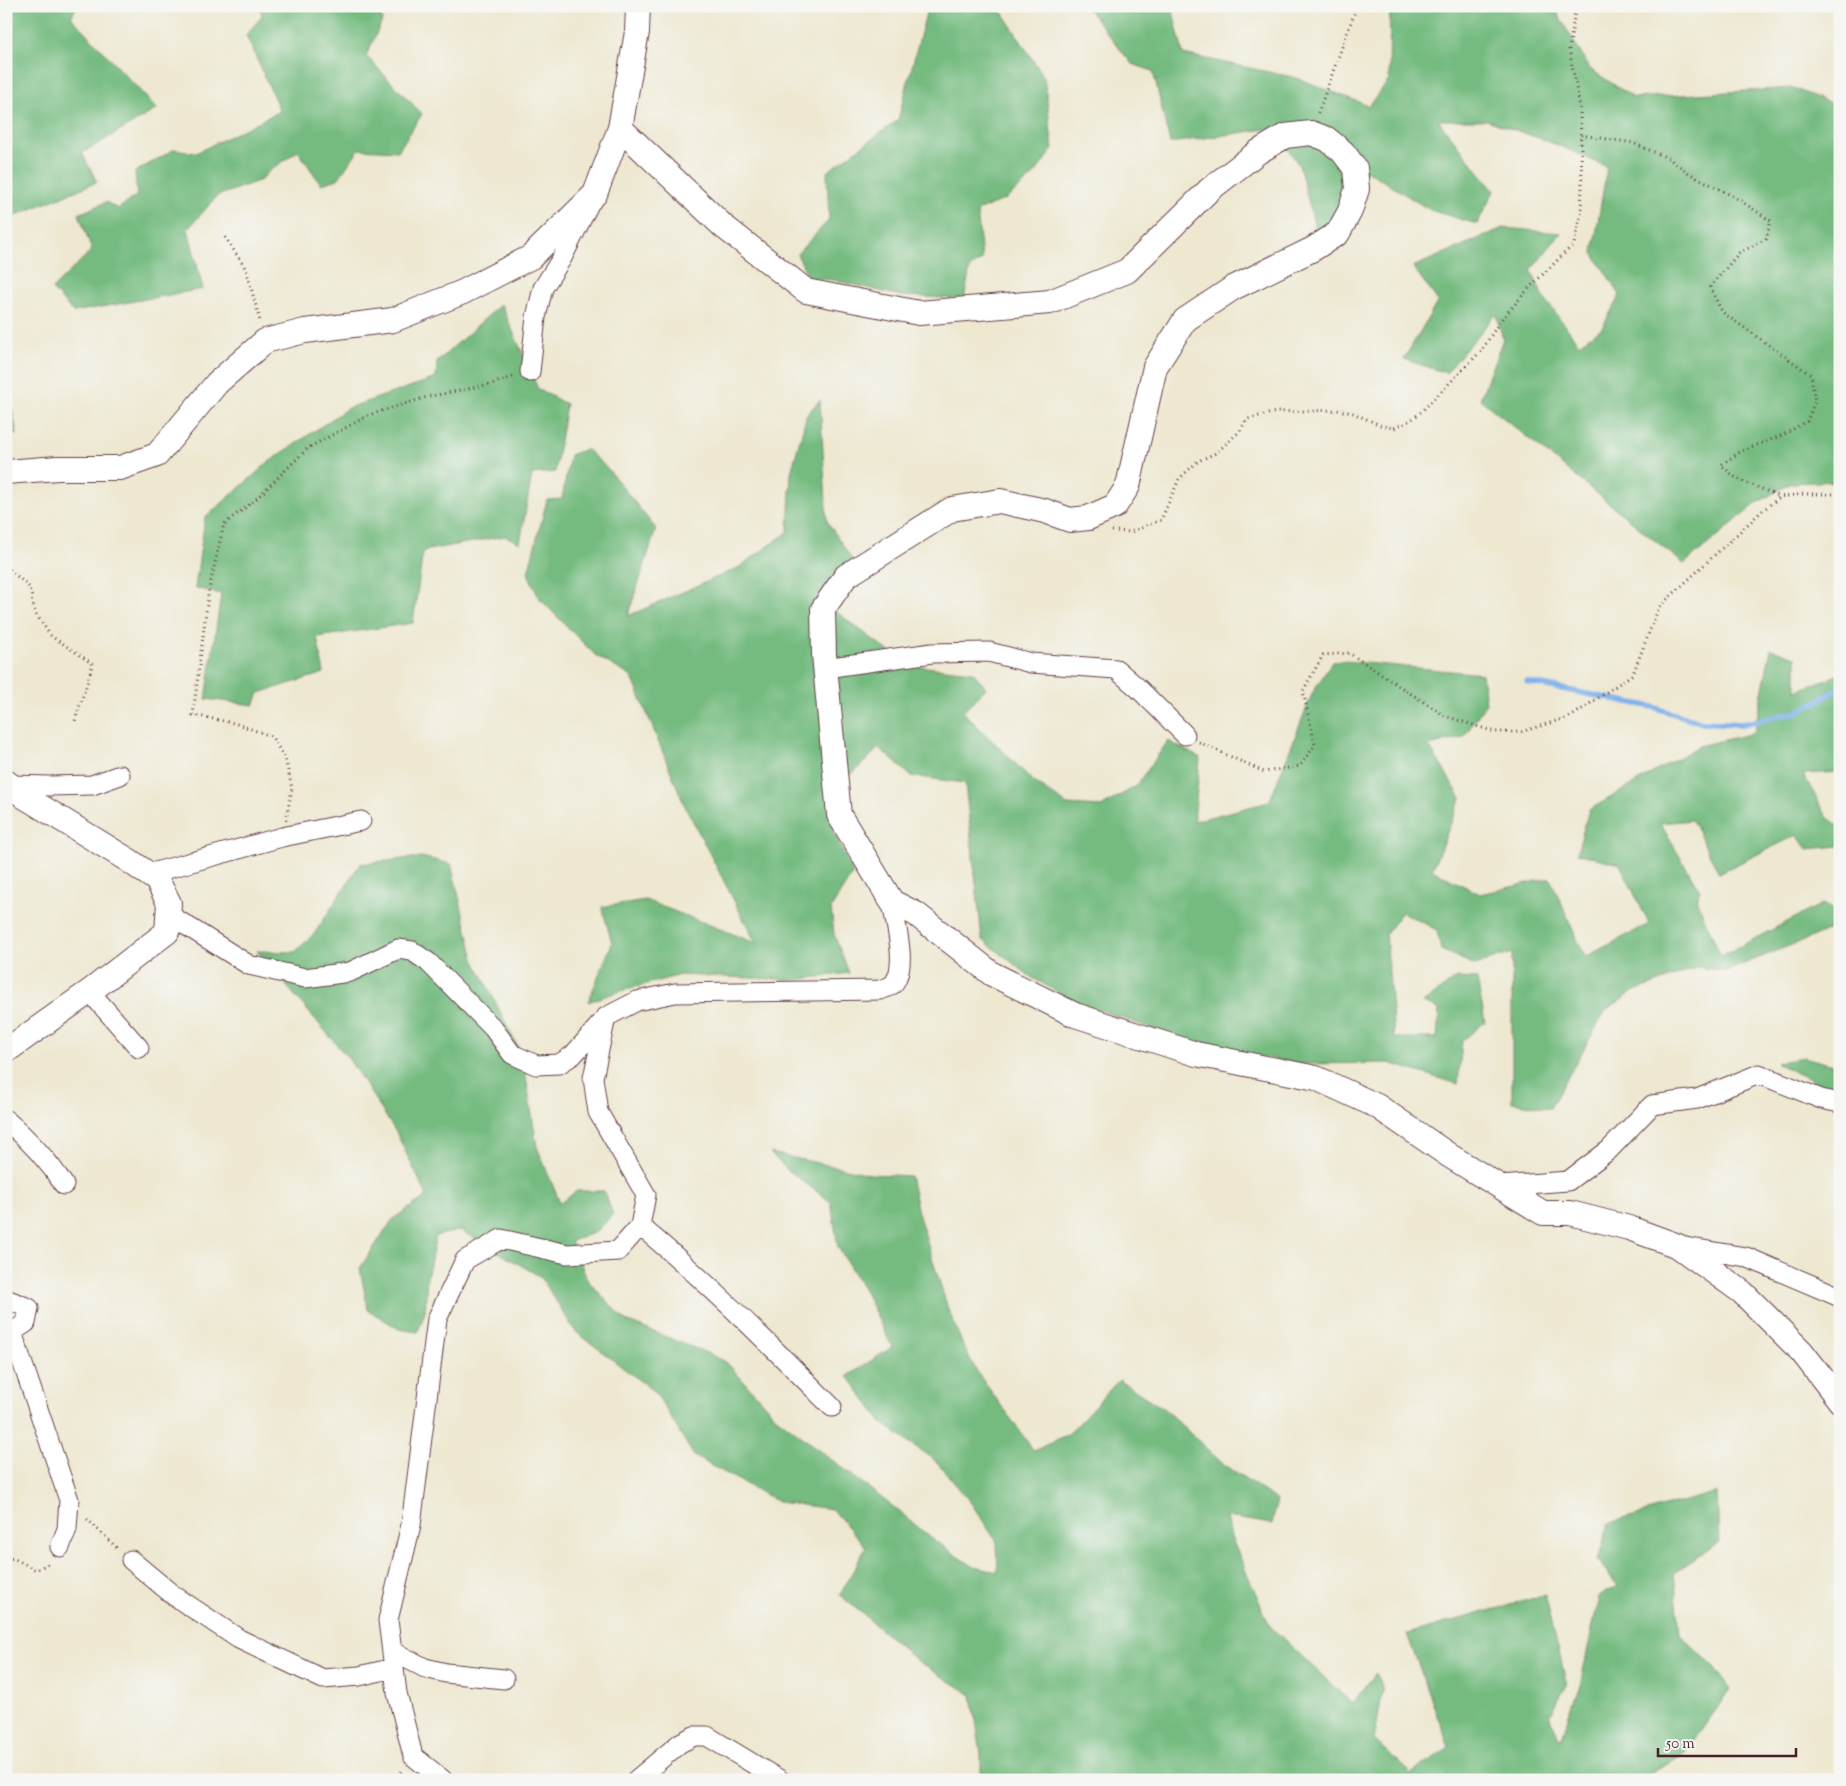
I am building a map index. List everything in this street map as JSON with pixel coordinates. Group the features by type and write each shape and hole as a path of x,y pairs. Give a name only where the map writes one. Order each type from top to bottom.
{"street":[{"path":"530,372 536,318 543,288 562,258 595,194 620,128 637,32 638,6"},
{"path":"168,914 249,965 305,978 350,972 398,949 412,951 428,962 493,1028 512,1054 536,1065 559,1064 573,1055 606,1017 637,1000 675,993 880,990 893,985 900,972 900,955 892,902 839,815 825,668 823,609 846,576 952,509 1000,501 1045,511 1070,520 1088,518 1115,506 1128,486 1155,367 1185,320 1233,288 1313,249 1338,233 1350,211 1357,189 1355,168 1344,152 1327,139 1311,133 1285,136 1258,152 1209,190 1127,272 1050,302 919,314 806,291 723,226 620,128"},
{"path":"6,472 58,468 120,468 158,455 218,383 265,341 306,330 393,320 463,292 531,256 595,194"},
{"path":"825,668 932,653 989,652 1031,663 1116,669 1185,735"},
{"path":"8,784 49,786 92,785 120,775"},
{"path":"6,1051 90,992 167,932 168,914 168,903 158,880 25,797 8,784"},
{"path":"148,874 282,837 361,821"},
{"path":"892,902 916,914 992,974 1075,1015 1196,1054 1316,1078 1377,1106 1450,1156 1543,1213 1570,1213 1629,1228 1678,1246 1746,1257 1840,1297"},
{"path":"90,992 139,1048"},
{"path":"443,1780 413,1756 397,1692 388,1620 411,1525 437,1318 465,1260 501,1239 567,1254 618,1251 640,1226 646,1195 598,1112 593,1078 606,1017"},
{"path":"1500,1186 1568,1182 1609,1150 1652,1105 1697,1099 1759,1074 1821,1099 1840,1103"},
{"path":"6,1120 19,1131 53,1168 64,1184"},
{"path":"640,1226 685,1263 741,1315 832,1408"},
{"path":"1678,1246 1742,1292 1802,1352 1840,1401"},
{"path":"6,1299 29,1308 26,1323 9,1332 68,1500 67,1529 60,1547"},
{"path":"131,1560 173,1595 239,1639 323,1679 359,1676 393,1660 446,1673 504,1679"},
{"path":"636,1780 680,1743 694,1736 707,1736 780,1780"}],"path":[{"path":"1311,133 1356,6"},
{"path":"1110,531 1131,532 1161,520 1179,480 1198,461 1216,453 1240,431 1247,418 1276,412 1337,410 1353,413 1382,426 1394,428 1411,420 1421,412 1482,350 1500,321 1531,286 1574,244 1581,214 1580,108 1569,50 1576,6"},
{"path":"1581,135 1633,143 1668,158 1688,173 1738,199 1771,221 1766,239 1739,253 1710,287 1722,312 1810,375 1815,402 1808,421 1783,435 1740,450 1721,465 1736,478 1780,498"},
{"path":"225,237 246,269 265,341"},
{"path":"282,837 292,788 285,758 271,736 234,723 193,715 209,589 224,524 254,501 308,448 369,415 427,397 491,384 530,372"},
{"path":"1185,735 1264,772 1300,766 1315,745 1303,691 1323,655 1348,653 1445,716 1494,732 1521,732 1572,716 1633,674 1659,607 1763,510 1780,498 1804,494 1840,494"},
{"path":"6,566 30,588 36,613 51,636 93,664 75,721"},
{"path":"68,1500 131,1560"},
{"path":"6,1558 15,1559 36,1570 56,1560 60,1547"}],"green space":[{"path":"6,6 77,6 71,17 157,109 82,153 97,182 14,216 6,256"},
{"path":"260,6 367,6 383,19 366,56 422,114 398,151 359,149 338,179 321,184 298,151 269,171 261,180 217,196 188,229 203,289 73,312 52,289 92,250 79,214 106,202 118,209 137,195 135,172 175,149 196,153 280,111 246,35 262,16"},
{"path":"928,6 998,6 1044,77 1053,149 1033,176 1006,199 977,211 982,260 970,268 964,299 901,296 834,280 809,278 797,254 829,220 827,172 898,120"},
{"path":"1089,6 1182,6 1173,12 1183,54 1297,78 1369,106 1389,80 1390,6 1558,6 1556,11 1590,69 1634,98 1793,88 1840,107 1840,481 1791,483 1757,503 1684,564 1480,399 1503,339 1496,314 1446,373 1404,359 1438,301 1413,267 1503,228 1561,233 1531,270 1544,298 1579,344 1602,328 1620,295 1593,253 1607,167 1558,145 1487,120 1438,120 1494,191 1477,224 1430,210 1366,170 1335,220 1316,231 1299,165 1273,128 1170,143 1153,71 1132,64 1088,9"},
{"path":"501,304 538,389 566,404 555,472 532,474 520,543 505,536 423,551 413,623 317,637 324,673 259,693 254,705 206,699 221,594 195,588 205,518 269,462 348,408 436,378 437,362"},
{"path":"6,383 17,433 6,436"},
{"path":"820,400 827,521 853,561 818,598 907,665 973,672 986,688 963,712 1033,781 1067,805 1101,807 1136,786 1168,741 1200,758 1194,821 1269,802 1313,692 1332,662 1344,661 1482,674 1486,703 1464,737 1429,746 1461,798 1432,870 1480,894 1550,878 1585,957 1649,924 1620,864 1577,853 1589,810 1699,746 1754,733 1771,649 1796,657 1796,691 1837,675 1840,681 1840,772 1803,774 1827,817 1840,827 1840,846 1807,849 1797,835 1719,873 1692,820 1660,823 1700,891 1697,901 1721,956 1822,904 1837,910 1832,929 1726,971 1698,967 1633,992 1606,1010 1550,1108 1512,1102 1512,953 1475,965 1441,950 1437,930 1402,912 1386,933 1394,1038 1437,1038 1439,1009 1423,1003 1456,978 1477,979 1485,1022 1462,1041 1458,1084 1389,1063 1300,1064 1198,1045 1074,1001 1031,977 982,939 965,783 911,776 879,748 847,779 832,829 853,873 831,908 834,934 849,973 794,980 680,975 588,1002 612,943 602,907 645,900 756,943 684,804 632,677 595,655 539,598 528,573 547,500 562,499 570,455 586,449 608,469 656,529 628,616 738,568 788,532 791,473 807,414"},
{"path":"421,857 451,864 474,959 523,1058 537,1147 560,1203 577,1191 604,1191 613,1215 596,1232 571,1241 588,1281 626,1321 707,1353 727,1363 775,1416 931,1538 974,1567 998,1572 997,1542 971,1503 937,1462 882,1423 848,1376 892,1347 865,1292 838,1247 831,1202 785,1168 770,1153 870,1174 910,1176 918,1213 948,1309 964,1348 979,1375 1034,1451 1068,1434 1119,1380 1164,1409 1222,1463 1277,1500 1272,1524 1227,1517 1231,1537 1270,1626 1352,1704 1376,1673 1383,1690 1374,1740 1411,1774 1449,1747 1407,1634 1545,1595 1567,1685 1549,1716 1560,1740 1580,1685 1599,1597 1618,1586 1598,1561 1609,1523 1717,1492 1719,1542 1674,1573 1680,1634 1722,1676 1730,1689 1684,1753 1640,1780 981,1780 981,1753 972,1695 919,1662 840,1595 866,1547 832,1509 779,1502 694,1456 656,1393 575,1331 541,1277 460,1230 436,1236 427,1278 425,1312 418,1332 399,1329 368,1310 360,1268 393,1219 427,1196 396,1132 348,1058 257,951 295,952 315,933 360,864"},
{"path":"1804,1057 1840,1067 1840,1093 1776,1063"}],"waterway":[{"path":"1527,682 1653,707 1700,722 1742,724 1797,712 1840,689"}]}
